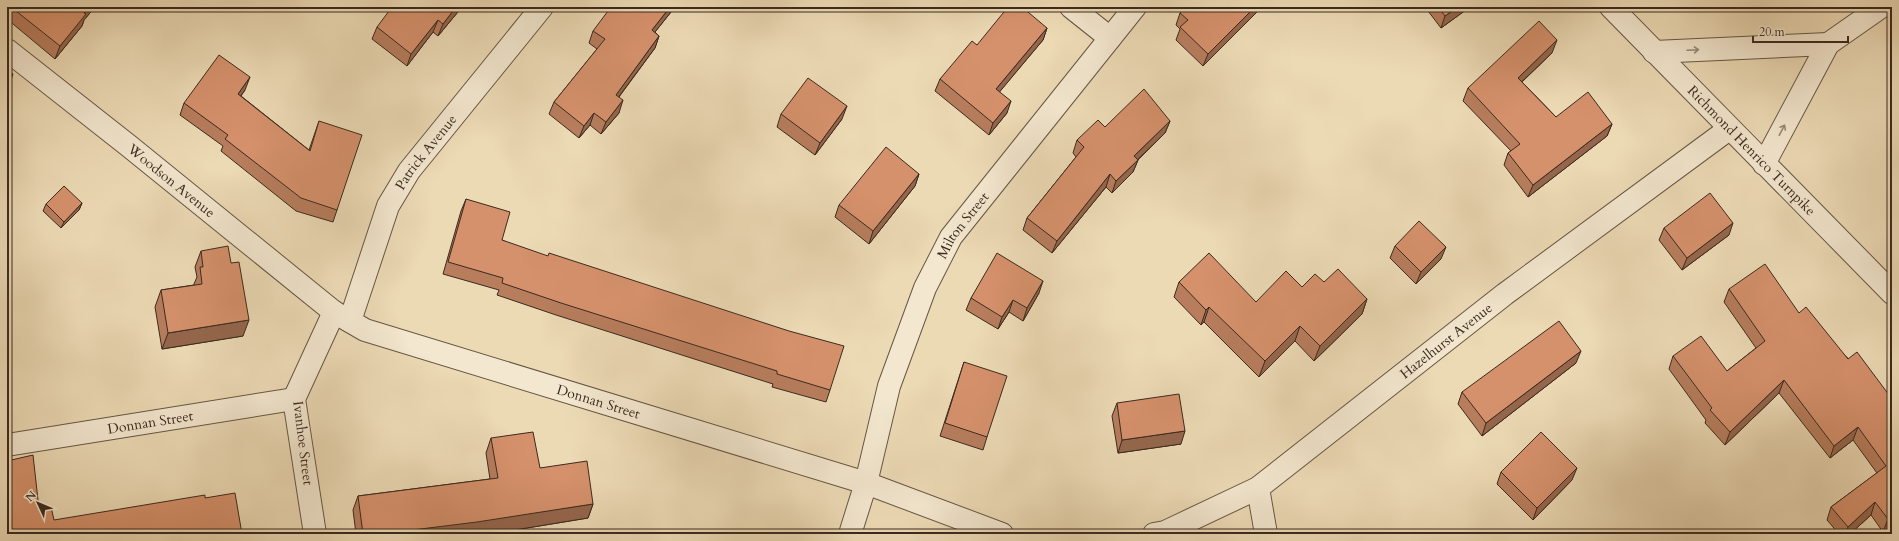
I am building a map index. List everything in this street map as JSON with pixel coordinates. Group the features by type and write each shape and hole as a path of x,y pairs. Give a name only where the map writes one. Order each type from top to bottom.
{"street":[{"name":"Patrick Avenue","path":"342,317 388,206 409,171 542,7"},
{"path":"1072,7 1110,38"},
{"name":"Milton Street","path":"850,534 866,483 889,386 925,288 951,237 1134,7"},
{"name":"Richmond Henrico Turnpike","path":"1611,7 1729,130 1892,293"},
{"path":"1764,164 1828,44 1881,7"},
{"path":"1654,52 1828,44"},
{"name":"Woodson Avenue","path":"7,50 342,317"},
{"name":"Hazelhurst Avenue","path":"1154,534 1165,532 1258,488 1505,294 1729,130"},
{"name":"Ivanhoe Street","path":"315,534 294,399 342,317"},
{"name":"Donnan Street","path":"342,317 366,330 866,483"},
{"name":"Donnan Street","path":"7,445 294,399"},
{"path":"866,483 1002,534"},
{"path":"1258,488 1266,534"}],"building":[{"path":"11,7 89,7 84,13 86,14 60,46"},
{"path":"392,7 456,7 443,24 438,20 411,54 377,27"},
{"path":"611,7 670,7 652,30 659,36 616,95 623,100 606,122 594,113 584,126 554,102 605,39 593,31"},
{"path":"1008,7 1022,7 1047,28 996,89 1011,101 993,123 940,79 972,41 977,45"},
{"path":"1186,7 1255,7 1208,54 1180,27 1188,20 1180,13"},
{"path":"1438,7 1458,7 1445,16"},
{"path":"1539,21 1557,40 1518,78 1556,117 1588,92 1612,124 1533,185 1508,153 1520,144 1468,88"},
{"path":"219,55 250,77 238,94 310,151 319,121 362,135 337,210 301,198 225,139 228,135 184,103"},
{"path":"7,69 13,74 7,80"},
{"path":"808,78 847,106 820,143 781,114"},
{"path":"1144,89 1170,121 1134,156 1138,160 1116,181 1110,174 1057,241 1027,218 1084,147 1077,140 1098,120 1105,127"},
{"path":"886,147 919,174 873,231 839,205"},
{"path":"64,186 82,203 64,222 46,204"},
{"path":"1710,193 1733,223 1687,258 1664,228"},
{"path":"466,199 510,212 502,240 548,256 549,253 789,331 844,346 830,390 777,374 777,371 561,303 502,283 503,278 448,262"},
{"path":"1419,221 1446,247 1421,272 1395,246"},
{"path":"228,246 231,263 239,262 249,320 168,333 161,290 202,284 200,267 203,267 201,251"},
{"path":"997,253 1043,281 1027,308 1013,300 1002,317 971,298"},
{"path":"1209,253 1256,302 1286,271 1302,287 1315,274 1324,282 1338,269 1367,299 1320,346 1300,326 1265,361 1209,307 1206,310 1179,282"},
{"path":"1765,264 1799,313 1806,307 1848,359 1857,352 1892,399 1892,516 1888,519 1875,502 1848,527 1831,507 1886,466 1858,427 1834,446 1784,380 1730,432 1710,410 1712,408 1673,356 1701,336 1727,371 1765,341 1729,289"},
{"path":"1559,321 1581,351 1486,423 1462,392"},
{"path":"964,362 1007,376 987,437 945,423"},
{"path":"1179,394 1185,431 1122,440 1117,403"},
{"path":"533,432 540,468 587,461 593,504 477,522 380,534 363,534 358,496 498,478 491,438"},
{"path":"1541,432 1577,468 1537,508 1501,472"},
{"path":"33,455 39,509 51,507 54,520 205,495 205,498 235,493 242,534 7,534 7,461"}]}
